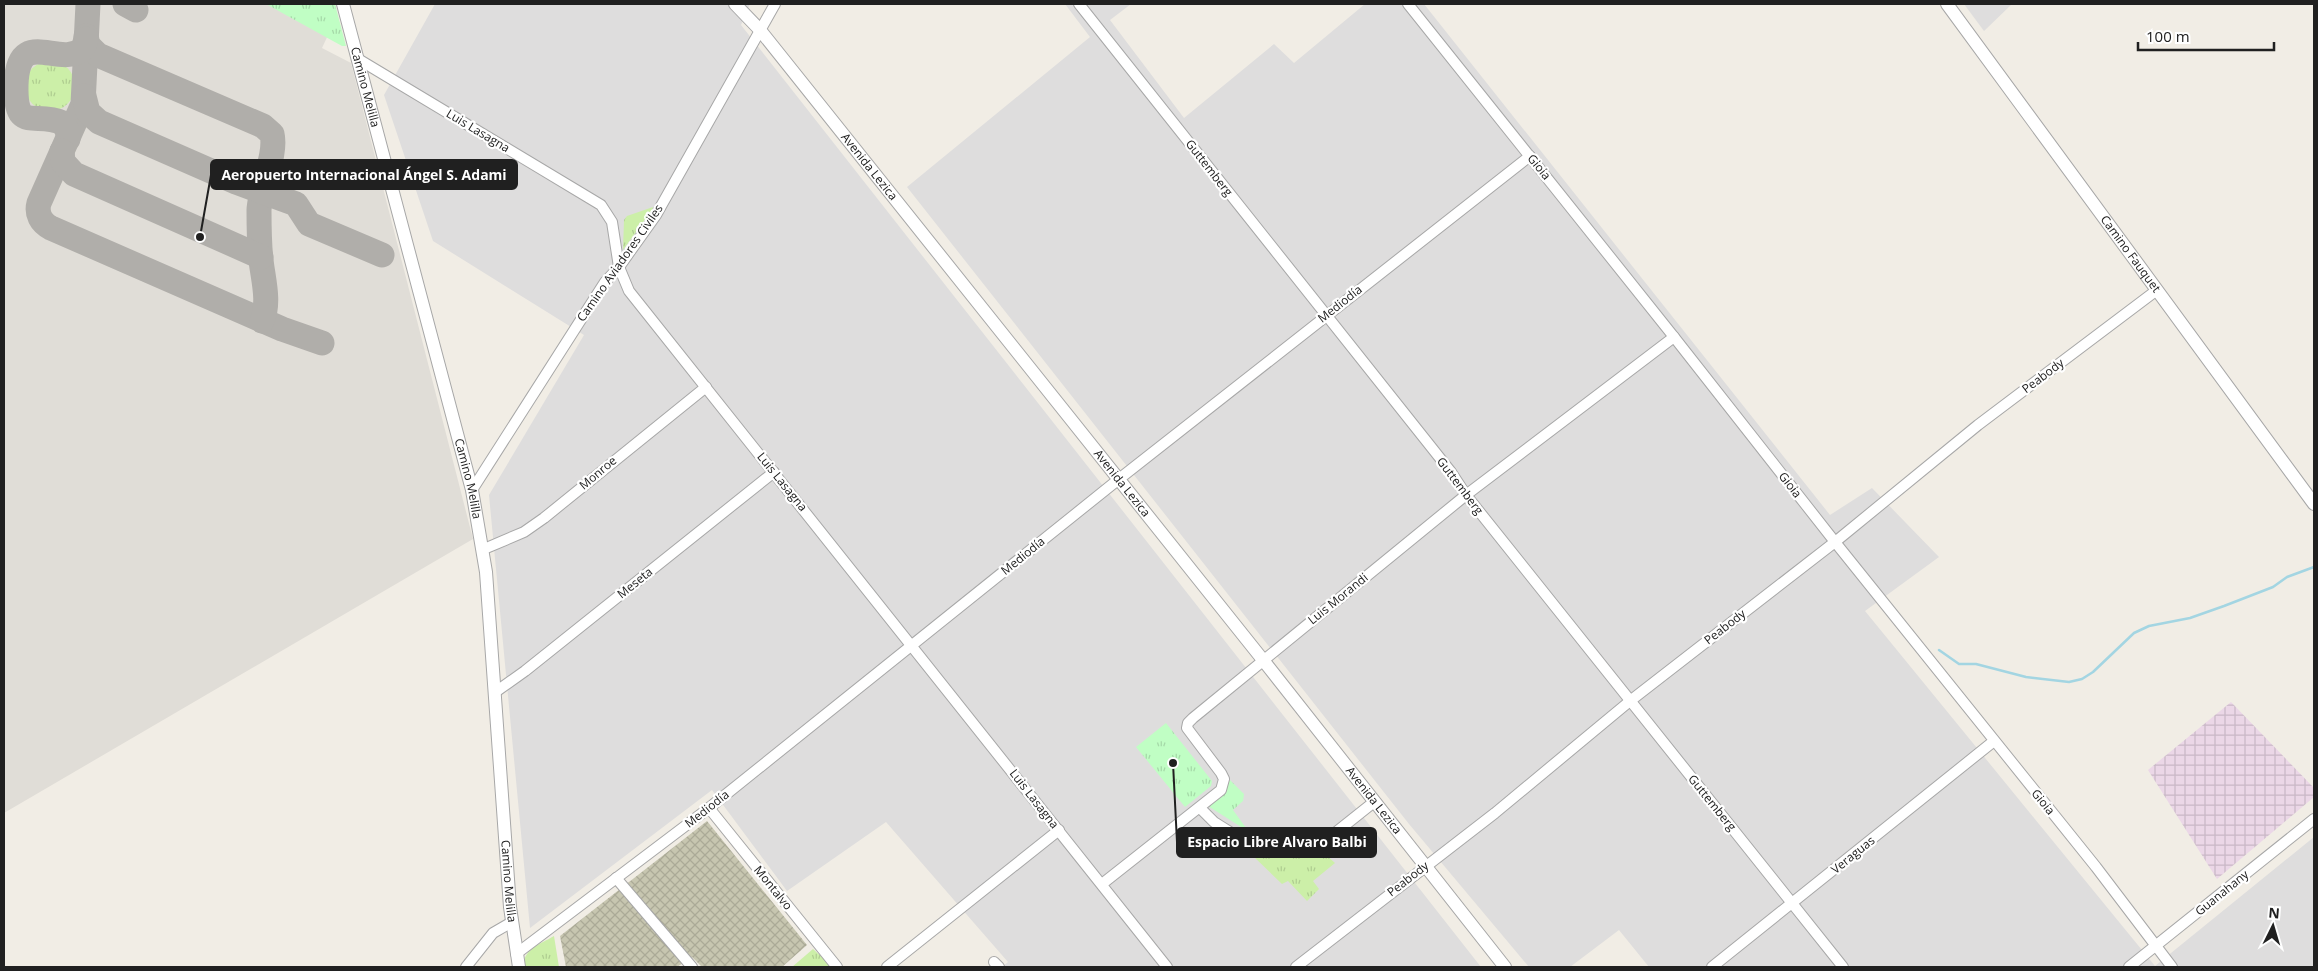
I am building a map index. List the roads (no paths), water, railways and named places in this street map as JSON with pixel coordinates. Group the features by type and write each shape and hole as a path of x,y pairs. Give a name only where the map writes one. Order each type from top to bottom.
{"street":[{"name":"Camino Melilla","path":"343,4 472,490 484,549 512,922 518,961"},
{"name":"Avenida Lezica","path":"735,4 760,30 1263,660 1505,967"},
{"name":"Camino Aviadores Civiles","path":"472,490 605,282 619,267 656,215 775,4"},
{"name":"Guttemberg","path":"1079,4 1451,472 1466,495 1843,967"},
{"name":"Gioia","path":"1408,4 2096,867 2172,967"},
{"name":"Camino Fauquet","path":"1947,4 2314,504"},
{"name":"Luis Lasagna","path":"358,59 602,206 612,222 619,267 629,291 912,644 1167,967"},
{"name":"Mediodía","path":"518,961 616,878 710,808 1119,479 1530,156"},
{"name":"Peabody","path":"1296,967 1424,866 1495,813 1630,701 1835,542 1978,424 2158,290"},
{"name":"Luis Morandi","path":"1102,884 1221,790 1224,779 1187,728 1188,723 1466,495 1674,337"},
{"name":"Monroe","path":"484,549 524,532 544,518 706,386"},
{"name":"Meseta","path":"494,693 525,671 774,472"},
{"name":"Veraguas","path":"1712,967 1994,741"},
{"path":"1200,808 1214,822 1256,849 1267,851 1325,841 1374,802"},
{"name":"Montalvo","path":"710,808 837,967"},
{"name":"Guanahany","path":"2129,967 2314,819"},
{"path":"887,967 1059,830"},
{"path":"616,878 692,967"},
{"path":"466,967 493,934 512,922"}],"waterway":[{"path":"1939,650 1959,664 1976,664 2026,677 2069,682 2082,679 2093,672 2134,633 2149,626 2190,618 2224,606 2273,587 2287,577 2314,567"}],"place":[{"name":"Aeropuerto Internacional Ángel S. Adami","path":"200,237"},
{"name":"Espacio Libre Alvaro Balbi","path":"1173,763"}]}
